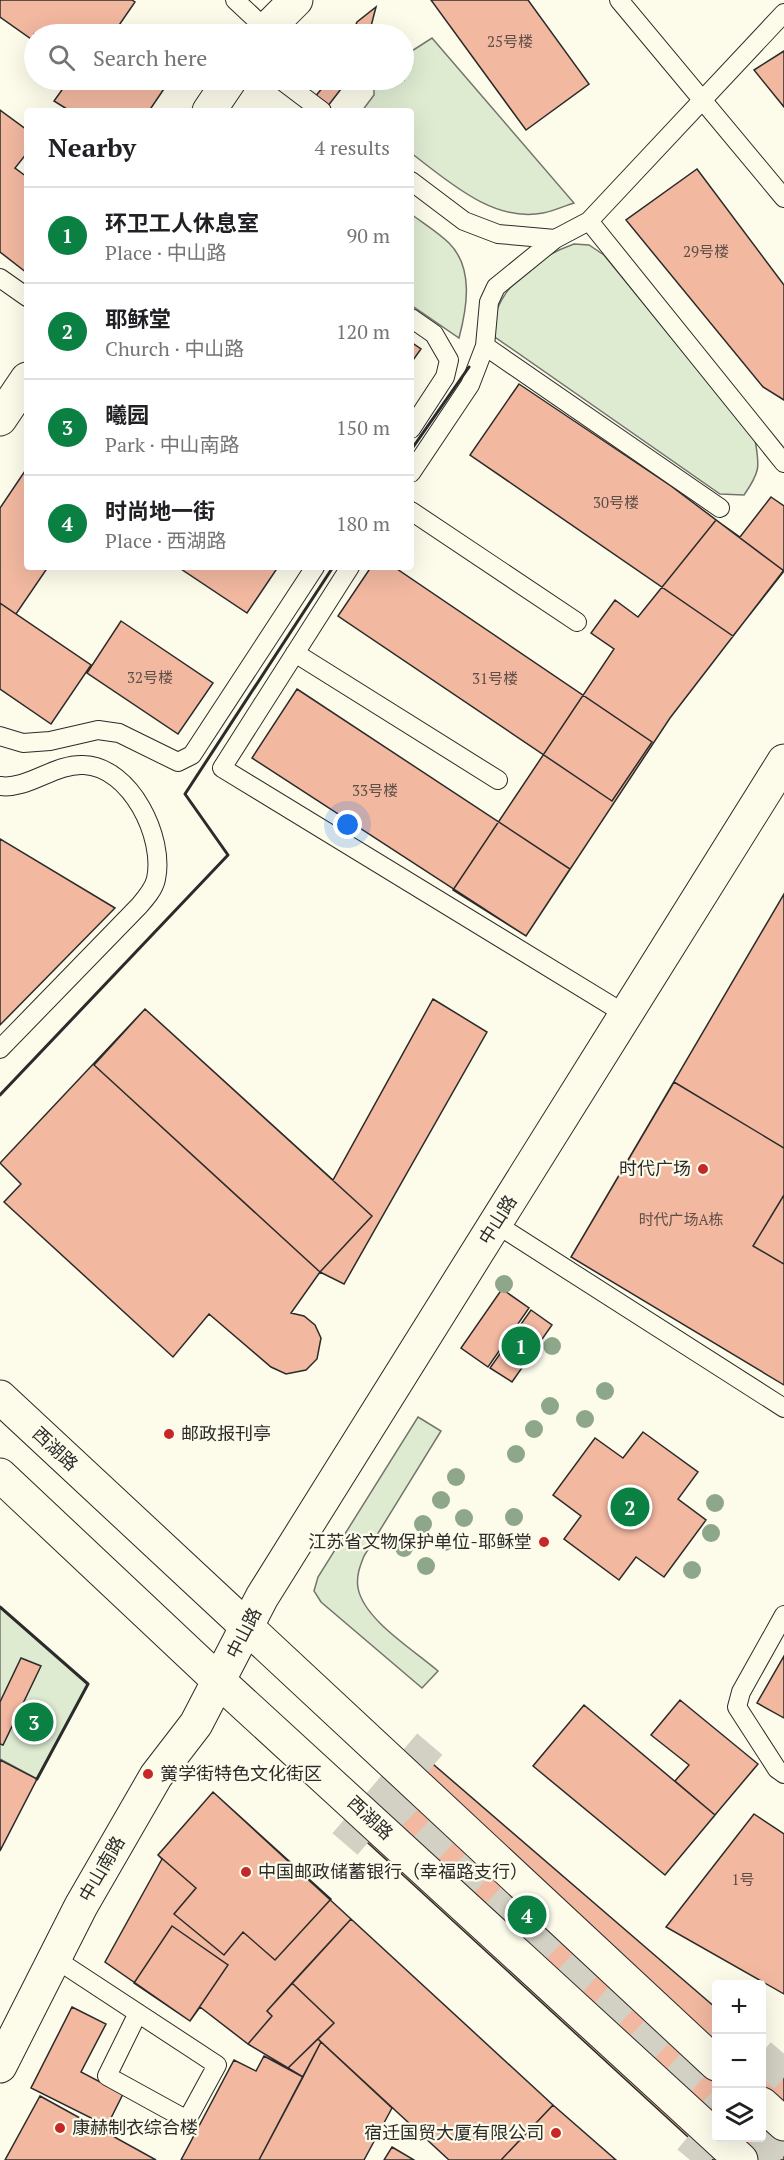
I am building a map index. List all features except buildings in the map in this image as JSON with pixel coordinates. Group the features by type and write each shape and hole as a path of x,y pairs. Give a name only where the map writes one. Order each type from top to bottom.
{"main road":[{"path":"272,24 296,0"},
{"path":"211,108 223,90"},
{"path":"0,419 24,383"},
{"name":"中山路","path":"220,1682 246,1628 784,761"},
{"name":"西湖路","path":"0,1397 712,2059"},
{"name":"西湖路","path":"0,1475 220,1682 741,2160"},
{"name":"中山南路","path":"0,2066 54,1958 156,1776 196,1724 220,1682"},
{"path":"766,2091 784,2098"},
{"path":"766,2108 784,2124"},
{"path":"700,2124 729,2160"}],"lane":[{"path":"235,0 257,24"},
{"path":"619,0 784,198"},
{"path":"414,469 470,385 485,345 489,302 496,287 555,239 589,221 784,13"},
{"path":"294,90 317,108"},
{"path":"414,183 452,213 476,227 498,234 555,239"},
{"path":"589,221 784,463"},
{"path":"0,278 24,295"},
{"path":"414,320 434,334 449,360 446,377 414,425"},
{"path":"485,345 720,508"},
{"path":"414,513 577,622"},
{"path":"0,736 23,743 50,741 98,730 119,733 177,762 192,755 313,570"},
{"path":"348,570 222,768 625,1014"},
{"path":"295,653 498,780"},
{"path":"0,786 19,784 71,765 87,765 99,769 115,778 142,808 149,820 157,851 156,880 150,892 0,1049"},
{"path":"496,1224 784,1408"},
{"path":"784,1615 741,1692 737,1707 777,1769 784,1774"},
{"path":"54,1958 138,2013 217,2065 187,2120 107,2076 138,2013"}],"green space":[{"path":"432,38 574,203 543,213 524,214 506,212 489,206 455,186 414,155 414,108 364,108 374,95 374,90 414,90 414,50"},
{"path":"414,216 449,243 462,264 466,301 459,338 414,307"},
{"path":"574,244 589,245 604,255 755,440 758,457 756,475 744,495 720,494 492,335 494,319 500,304 518,278 544,258"},
{"path":"418,1417 441,1431 364,1556 359,1571 358,1588 362,1600 380,1623 438,1671 422,1688 321,1602 314,1591 318,1577"},
{"path":"0,1607 88,1684 37,1779 0,1759"}],"tunnel":[{"path":"345,1844 435,1738"},
{"path":"387,1794 712,2097"},
{"path":"766,2073 784,2052"},
{"path":"690,2160 712,2134"},
{"path":"760,2142 780,2160"}],"wall":[{"path":"414,446 469,367"},
{"path":"0,1095 228,855 185,794 331,570"},
{"path":"0,1607 88,1684 37,1779"}],"place":[{"name":"时代广场","path":"703,1169"},
{"name":"环卫工人休息室","path":"521,1346"},
{"name":"邮政报刊亭","path":"169,1434"},
{"name":"耶稣堂","path":"630,1507"},
{"name":"江苏省文物保护单位-耶稣堂","path":"544,1542"},
{"name":"曦园","path":"34,1722"},
{"name":"黉学街特色文化街区","path":"148,1774"},
{"name":"中国邮政储蓄银行（幸福路支行）","path":"246,1872"},
{"name":"时尚地一街","path":"527,1915"},
{"name":"康赫制衣综合楼","path":"60,2128"},
{"name":"宿迁国贸大厦有限公司","path":"556,2133"}]}
